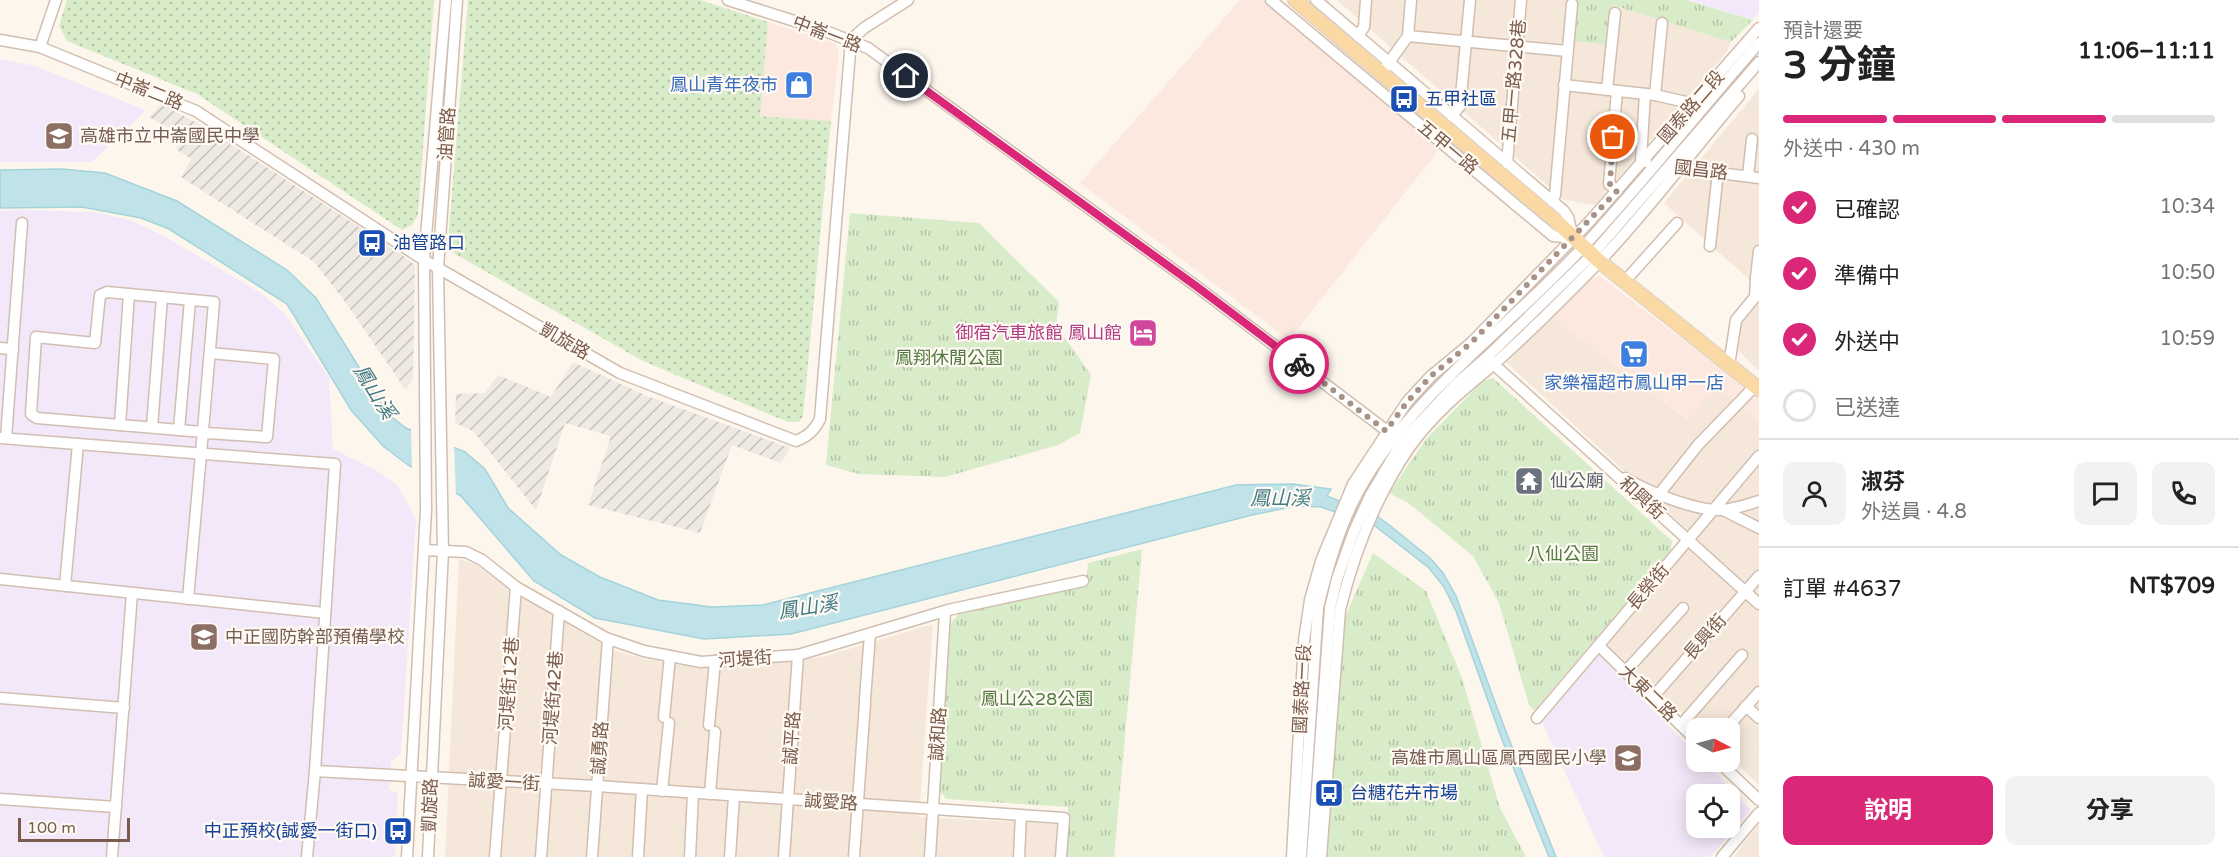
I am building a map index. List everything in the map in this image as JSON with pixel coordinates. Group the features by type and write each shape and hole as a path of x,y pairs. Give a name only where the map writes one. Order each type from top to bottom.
{"main road":[{"name":"五甲一路","path":"1294,0 1318,4 1587,251 1757,387"}],"street":[{"path":"40,47 56,0"},
{"name":"油管路","path":"424,260 446,0"},
{"name":"油管路","path":"438,268 457,0"},
{"name":"中崙一路","path":"728,0 851,40 868,48 1196,286 1398,440"},
{"path":"851,40 864,28 908,0"},
{"name":"五甲一路","path":"1271,0 1553,236 1587,251"},
{"path":"1358,36 1364,27 1366,0"},
{"path":"1372,85 1408,36 1411,0"},
{"path":"1452,116 1460,106 1470,0"},
{"name":"五甲一路328巷","path":"1507,163 1521,0"},
{"path":"1303,27 1318,4"},
{"name":"五甲一路","path":"1318,4 1358,36 1385,67 1452,116 1564,211 1587,251"},
{"path":"1552,201 1555,195 1572,4"},
{"path":"1615,13 1610,184 1617,191"},
{"path":"1649,163 1641,159 1662,23"},
{"name":"國泰路二段","path":"1587,251 1649,163 1756,42 1759,28"},
{"path":"1408,36 1567,51"},
{"name":"中崙二路","path":"0,40 40,47 196,111 438,268"},
{"name":"凱旋路","path":"438,268 620,373 783,438 796,441 806,438 815,429 820,419 851,40"},
{"name":"國泰路二段","path":"1674,167 1714,114 1759,62"},
{"name":"國泰路二段","path":"1587,251 1674,167 1759,73"},
{"path":"1564,85 1650,95 1698,105 1714,114"},
{"path":"1752,139 1754,177"},
{"name":"國泰路二段","path":"1587,251 1617,191 1649,163"},
{"name":"國昌路","path":"1649,163 1754,177"},
{"path":"1710,246 1718,172"},
{"path":"22,223 13,349 3,438 335,464 315,771 307,857"},
{"path":"1625,281 1677,223"},
{"path":"1348,531 1354,491 1398,440 1451,389 1482,353 1587,251"},
{"path":"1348,531 1374,498 1398,440 1407,402 1431,376 1482,353 1587,251"},
{"path":"1729,364 1736,320 1755,297 1759,251"},
{"name":"凱旋路","path":"407,857 426,510 424,260"},
{"name":"凱旋路","path":"428,857 444,512 438,268"},
{"path":"188,598 203,432 210,353 214,302 107,292 100,295 94,343 36,337 31,414 37,418 152,427 203,432 207,434 267,437 274,359 210,353"},
{"path":"120,425 129,294"},
{"path":"152,427 162,297"},
{"path":"179,430 190,300"},
{"path":"0,348 13,349"},
{"name":"和興街","path":"1482,353 1759,604"},
{"path":"1660,493 1698,445 1757,387"},
{"path":"65,586 78,444"},
{"name":"長榮街","path":"1537,718 1688,540 1718,509 1759,456"},
{"path":"1609,468 1631,481 1660,493 1718,509 1759,528"},
{"path":"1718,509 1759,501"},
{"name":"國泰路一段","path":"1292,857 1305,631 1310,600 1321,561 1348,531"},
{"name":"國泰路一段","path":"1301,857 1318,608 1326,576 1348,531"},
{"name":"國泰路一段","path":"1312,857 1330,608 1348,531"},
{"name":"國泰路一段","path":"1321,857 1340,610 1349,573 1348,531"},
{"name":"河堤街","path":"424,550 466,552 482,560 516,587 608,639 644,651 702,662 798,655 945,612 1083,581"},
{"name":"長興街","path":"1652,698 1759,576"},
{"path":"0,579 326,613"},
{"name":"河堤街12巷","path":"495,857 516,587"},
{"path":"112,857 132,593"},
{"path":"1625,672 1683,608"},
{"name":"河堤街42巷","path":"541,857 559,611"},
{"name":"誠和路","path":"930,857 945,612"},
{"path":"854,857 870,634"},
{"name":"誠勇路","path":"592,857 608,639"},
{"name":"大東二路","path":"1599,646 1686,730"},
{"name":"誠平路","path":"784,857 798,655"},
{"path":"1681,725 1742,655"},
{"path":"662,791 670,656"},
{"path":"710,794 715,661"},
{"path":"1736,718 1759,692"},
{"path":"0,698 124,708"},
{"path":"1746,706 1759,718"},
{"name":"誠愛一街","path":"315,771 597,786"},
{"path":"1730,772 1759,800"},
{"name":"誠愛路","path":"597,786 1064,818 1061,857"},
{"path":"638,857 642,789"},
{"path":"690,857 693,793"},
{"path":"730,857 734,796"},
{"path":"0,799 116,807"},
{"path":"1722,857 1759,813"},
{"path":"1019,857 1021,815"}],"shaded area":[{"path":"1240,0 1263,0 1441,147 1289,340 1080,183"},
{"path":"1337,0 1576,0 1572,41 1613,5 1731,42 1726,53 1595,205 1564,200"},
{"path":"1689,0 1759,0 1759,12 1753,20"},
{"name":"鳳山青年夜市","path":"768,22 836,44 839,54 831,121 759,116"},
{"name":"高雄市立中崙國民中學","path":"0,59 35,66 146,110 92,162 0,162"},
{"path":"1759,89 1759,274 1752,282 1664,203"},
{"path":"161,104 203,126 415,265 413,380 405,389 346,303 314,262 181,177 191,159 176,149 185,137 149,117"},
{"name":"中正國防幹部預備學校","path":"0,211 94,212 130,220 164,236 261,293 284,313 329,377 333,449 374,469 397,485 416,519 401,754 391,762 389,790 398,793 395,857 0,857"},
{"path":"1600,276 1759,398 1759,421 1718,387 1688,419 1553,318 1591,279"},
{"path":"1759,295 1759,371 1738,350 1741,321"},
{"path":"1553,318 1687,419 1718,387 1759,421 1759,785 1740,767 1740,718 1686,718 1608,645 1688,530 1505,361"},
{"path":"573,362 647,396 790,448 781,463 732,445 700,533 588,505 611,436 565,423 536,510 473,431 455,423 456,394 485,393 498,375 551,397"},
{"path":"459,559 477,565 512,592 612,650 696,668 822,657 933,624 919,817 1057,824 1055,857 445,857"},
{"name":"高雄市鳳山區鳳西國民小學","path":"1599,655 1686,744 1686,772 1715,772 1726,784 1686,784 1686,838 1727,838 1710,857 1604,857 1542,722"},
{"name":"高雄市鳳山區鳳西國民小學","path":"1740,799 1751,810 1740,823"},
{"path":"1759,823 1759,857 1734,857"}],"green space":[{"path":"67,0 434,0 418,215 412,225 402,230 197,94 67,41 59,26"},
{"path":"468,0 700,0 768,22 760,116 831,121 803,416 799,422 788,422 643,361 455,254 448,240"},
{"path":"1576,0 1686,0 1753,20 1731,42 1613,5 1609,45 1572,41"},
{"name":"鳳翔休閒公園","path":"850,213 979,223 1059,302 1056,325 1091,375 1080,433 1058,445 945,477 859,474 826,465"},
{"name":"八仙公園","path":"1493,378 1672,541 1671,550 1534,711 1529,705 1499,603 1473,556 1407,502 1389,493 1426,439 1483,381"},
{"name":"鳳山公28公園","path":"1142,549 1114,857 1065,857 1068,807 946,799 939,790 951,623 961,611 1086,583 1088,563"},
{"path":"1373,553 1426,591 1462,678 1500,808 1526,857 1326,857 1345,617"}],"water":[{"name":"鳳山溪","path":"62,169 105,173 177,201 287,270 316,298 388,414 406,428 465,452 485,469 508,508 561,555 600,577 658,600 712,607 763,605 1236,485 1293,484 1331,489 1327,496 1378,517 1430,558 1443,573 1456,596 1505,729 1556,857 1549,857 1501,737 1456,611 1444,587 1429,568 1375,526 1321,507 1296,506 1252,515 791,634 704,639 595,618 534,581 461,496 408,465 383,446 351,410 287,304 169,229 141,218 82,207 0,208 0,170"}],"pier":[{"path":"411,426 454,444 456,496 412,471"}],"way so far":[{"path":"1299,364 1386,431 1407,402 1431,376 1471,343 1617,191 1610,184 1613,137"}],"place":[{"name":"鳳山青年夜市","path":"799,85"},
{"name":"五甲社區","path":"1404,99"},
{"name":"高雄市立中崙國民中學","path":"59,136"},
{"name":"油管路口","path":"372,243"},
{"name":"御宿汽車旅館 鳳山館","path":"1143,333"},
{"name":"家樂福超市鳳山甲一店","path":"1634,354"},
{"name":"仙公廟","path":"1529,481"},
{"name":"中正國防幹部預備學校","path":"204,637"},
{"name":"高雄市鳳山區鳳西國民小學","path":"1628,758"},
{"name":"台糖花卉市場","path":"1329,793"},
{"name":"中正預校(誠愛一街口)","path":"398,831"}],"route":[{"path":"906,76 1196,286 1299,364"}]}
